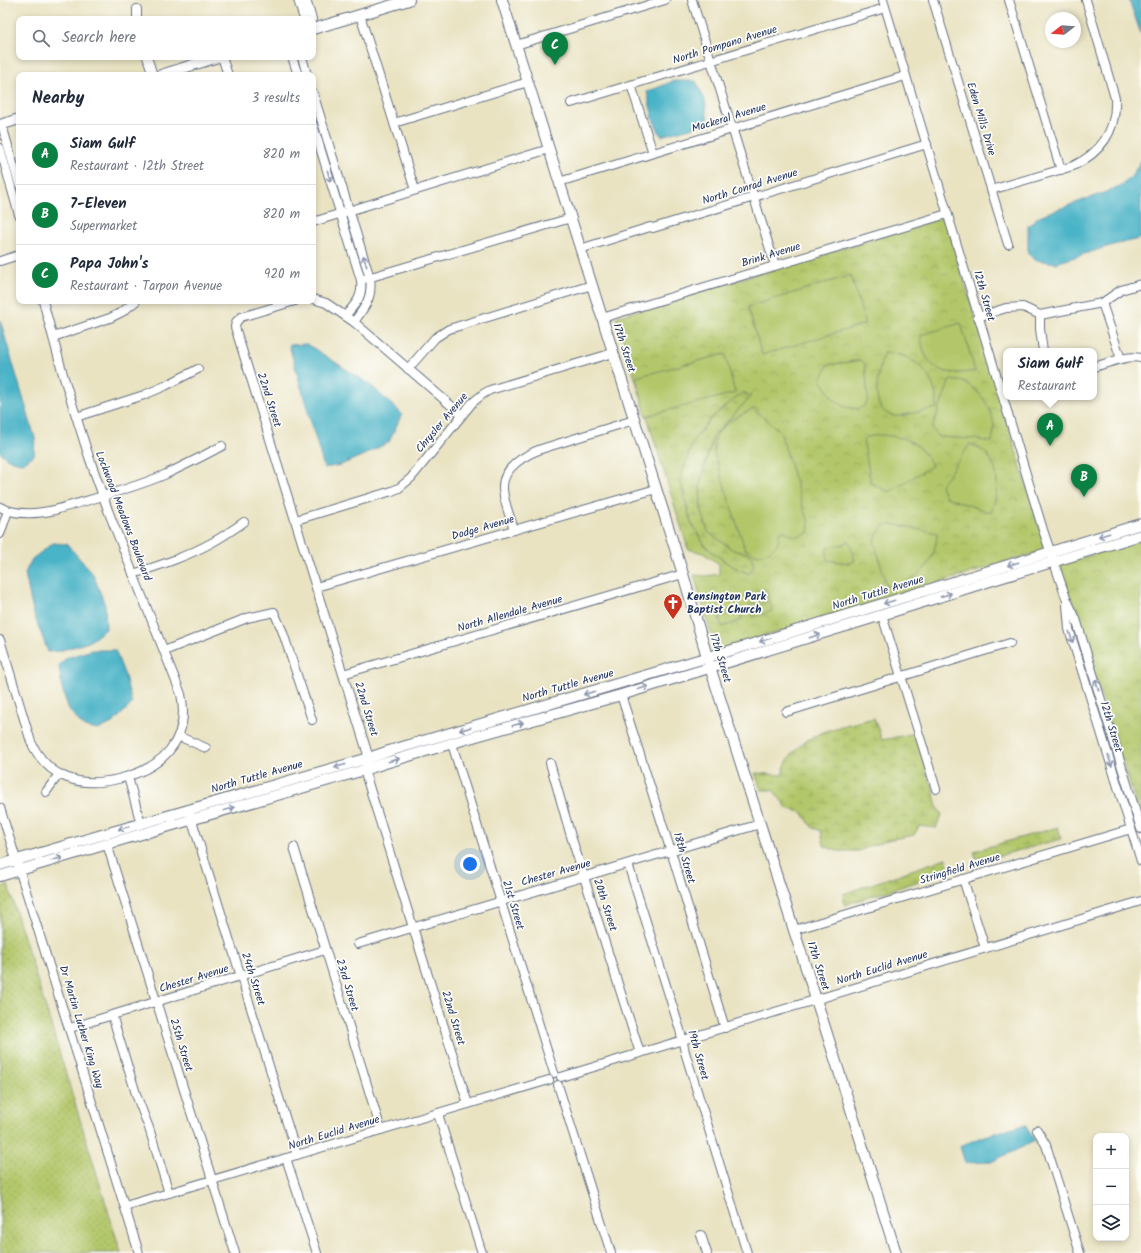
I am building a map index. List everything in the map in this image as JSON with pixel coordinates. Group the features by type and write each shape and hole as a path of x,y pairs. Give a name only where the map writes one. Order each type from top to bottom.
{"main road":[{"path":"316,24 360,15 409,0"},
{"name":"17th Street","path":"502,0 896,1253"},
{"path":"170,72 208,60"},
{"path":"1,125 16,120"},
{"name":"North Tuttle Avenue","path":"0,865 141,824 190,815 364,770 621,695 709,662 1050,551 1141,524"},
{"name":"North Tuttle Avenue","path":"0,876 107,844 294,779 389,751 882,615 1141,535"}],"street":[{"path":"298,0 303,16"},
{"path":"306,0 311,16"},
{"path":"516,45 665,0"},
{"path":"692,0 776,265"},
{"name":"Eden Mills Drive","path":"933,0 1008,244"},
{"path":"1009,0 1061,170"},
{"path":"991,190 1061,170 1082,162 1099,148 1109,133 1115,111 1114,90 1086,0"},
{"name":"North Pompano Avenue","path":"571,103 711,61 884,4"},
{"name":"12th Street","path":"884,4 1003,398"},
{"path":"137,9 137,16"},
{"path":"360,15 415,190"},
{"path":"148,60 152,72"},
{"path":"223,60 227,72"},
{"path":"293,60 297,72"},
{"path":"303,60 306,72"},
{"name":"Mackeral Avenue","path":"559,182 905,76"},
{"path":"394,123 528,82"},
{"path":"631,85 653,153"},
{"path":"316,103 370,278 371,286 367,304 354,322"},
{"path":"1,125 16,200"},
{"path":"316,135 361,280 362,289 360,299 345,316"},
{"name":"North Conrad Avenue","path":"580,249 926,144"},
{"path":"0,148 11,175"},
{"path":"316,221 549,149"},
{"name":"Brink Avenue","path":"602,318 947,214"},
{"path":"361,280 571,218"},
{"path":"0,261 16,256"},
{"path":"978,316 1006,308 1023,307 1040,315 1102,303 1121,290 1141,284"},
{"path":"408,369 435,338 449,328 592,285"},
{"path":"316,300 326,303 354,322 462,415"},
{"path":"1102,303 1121,359"},
{"name":"Lockwood Meadows Boulevard","path":"44,304 76,417 103,496 180,690 182,700 182,720 178,736"},
{"path":"53,337 110,318 122,312 132,304"},
{"name":"22nd Street","path":"285,304 241,317 237,320 235,327 369,758"},
{"path":"1040,315 1042,348"},
{"name":"Chrysler Avenue","path":"296,520 382,495 399,488 411,478 462,415 477,399 490,390 613,353"},
{"path":"1097,366 1121,359 1136,357 1141,358"},
{"path":"76,417 144,395 198,369"},
{"name":"12th Street","path":"1004,400 1050,551 1066,598 1078,626 1141,829"},
{"path":"514,530 502,486 506,475 518,462 541,448 634,420"},
{"path":"0,534 4,509 26,513 41,513 55,510 163,476 222,446"},
{"name":"Dodge Avenue","path":"316,587 656,489"},
{"path":"133,574 192,553 213,542 244,522"},
{"name":"North Allendale Avenue","path":"344,674 683,574"},
{"name":"12th Street","path":"1066,598 1069,629 1141,861"},
{"path":"164,651 247,618 274,612 282,630 312,720"},
{"path":"882,615 936,789"},
{"path":"0,640 31,742 45,763 59,774 70,779 89,783 106,782 128,777 159,762 171,748 178,736 206,748"},
{"path":"786,712 1010,643"},
{"name":"18th Street","path":"621,695 725,1028"},
{"name":"21st Street","path":"452,744 611,1253"},
{"path":"364,770 369,758"},
{"name":"20th Street","path":"550,763 570,833 585,876 640,1053"},
{"name":"22nd Street","path":"364,770 468,1104"},
{"path":"46,792 59,774"},
{"path":"128,777 141,824"},
{"name":"Dr Martin Luther King Way","path":"0,808 70,1028 139,1253"},
{"name":"24th Street","path":"190,815 297,1154"},
{"name":"Chester Avenue","path":"358,944 760,824"},
{"name":"Stringfield Avenue","path":"794,930 1131,829"},
{"name":"25th Street","path":"107,844 235,1253"},
{"name":"23rd Street","path":"294,847 381,1130"},
{"name":"19th Street","path":"628,864 682,1040 684,1052 748,1253"},
{"path":"963,880 985,948"},
{"name":"North Euclid Avenue","path":"125,1206 725,1028 1141,901"},
{"name":"Chester Avenue","path":"70,1028 325,950"},
{"path":"112,1015 137,1097 149,1128 168,1193"},
{"path":"438,1114 482,1253"},
{"path":"1037,1130 1046,1145 1080,1253"},
{"path":"286,1158 317,1253"},
{"path":"701,1235 706,1253"}],"green space":[{"path":"945,217 1046,550 716,651 694,575 706,576 719,574 719,564 703,553 688,549 616,317","holes":["743,392 751,396 713,437 700,484 701,508 708,532 733,550 750,554 754,565 749,574 730,565 706,547 691,523 680,479 693,441 711,418"]},
{"path":"851,275 865,324 762,355 748,307"},
{"path":"961,323 975,371 954,373 945,371 931,363 926,356 921,335"},
{"path":"883,353 905,357 922,368 933,386 937,408 897,416 885,413 880,407 877,399 878,380"},
{"path":"725,354 735,393 646,416 636,377"},
{"path":"861,360 865,364 868,400 864,406 858,409 845,407 832,398 821,379 828,365"},
{"path":"950,380 963,382 973,388 982,397 989,408 994,422 992,442 974,439 938,437 932,428"},
{"path":"742,392 751,396 713,437 700,484 701,508 733,550 750,554 754,565 749,574 730,565 706,547 691,523 680,479 693,441 711,418"},
{"path":"753,409 780,431 809,524 808,533 794,536 785,531 779,533 778,543 769,552 757,555 745,549 714,453 714,443 719,431 729,422"},
{"path":"881,435 898,437 912,442 923,451 932,466 889,492 871,483 863,439"},
{"path":"970,444 980,449 988,456 996,472 996,492 991,513 946,497 941,485"},
{"path":"891,524 937,533 933,554 929,563 923,570 907,581 898,585 887,587 874,540 882,527"},
{"path":"849,540 855,561 849,563 827,560 827,548 844,544"},
{"path":"1141,540 1141,818 1058,565"},
{"path":"766,589 769,598 749,605 746,596"},
{"path":"735,599 738,608 718,614 715,605"},
{"path":"770,601 772,611 753,617 750,608"},
{"path":"739,611 742,620 722,627 719,617"},
{"path":"874,718 882,740 915,733 934,792 936,804 942,815 936,828 919,826 914,835 887,840 858,851 837,851 824,846 821,831 812,827 802,812 788,809 773,790 761,790 755,773 782,775 787,761 806,741 832,729"},
{"path":"1058,827 1061,839 998,856 976,858 974,851"},
{"path":"946,858 949,870 929,878 844,905 843,894"},
{"path":"8,885 121,1253 0,1253 0,888"}],"water":[{"path":"1129,0 1141,0 1141,34"},
{"path":"673,81 696,81 705,100 708,123 661,136 653,119 647,92"},
{"path":"1141,161 1141,238 1056,263 1035,260 1028,253 1028,226 1039,216 1122,185 1131,177"},
{"path":"0,320 35,438 34,455 23,463 10,460 0,451"},
{"path":"307,344 369,384 402,414 389,442 341,465 324,468 289,345"},
{"path":"53,543 67,544 93,574 105,605 106,629 89,642 59,651 48,652 33,612 25,573 32,559"},
{"path":"92,650 115,650 125,676 132,704 114,722 98,730 84,727 69,710 62,689 59,666 66,658"},
{"path":"1025,1125 1035,1141 991,1162 965,1163 960,1146 984,1136"}],"place":[{"name":"Papa John's","path":"555,65"},
{"name":"Siam Gulf","path":"1050,446"},
{"name":"7-Eleven","path":"1084,497"},
{"name":"Kensington Park Baptist Church","path":"673,620"}]}
